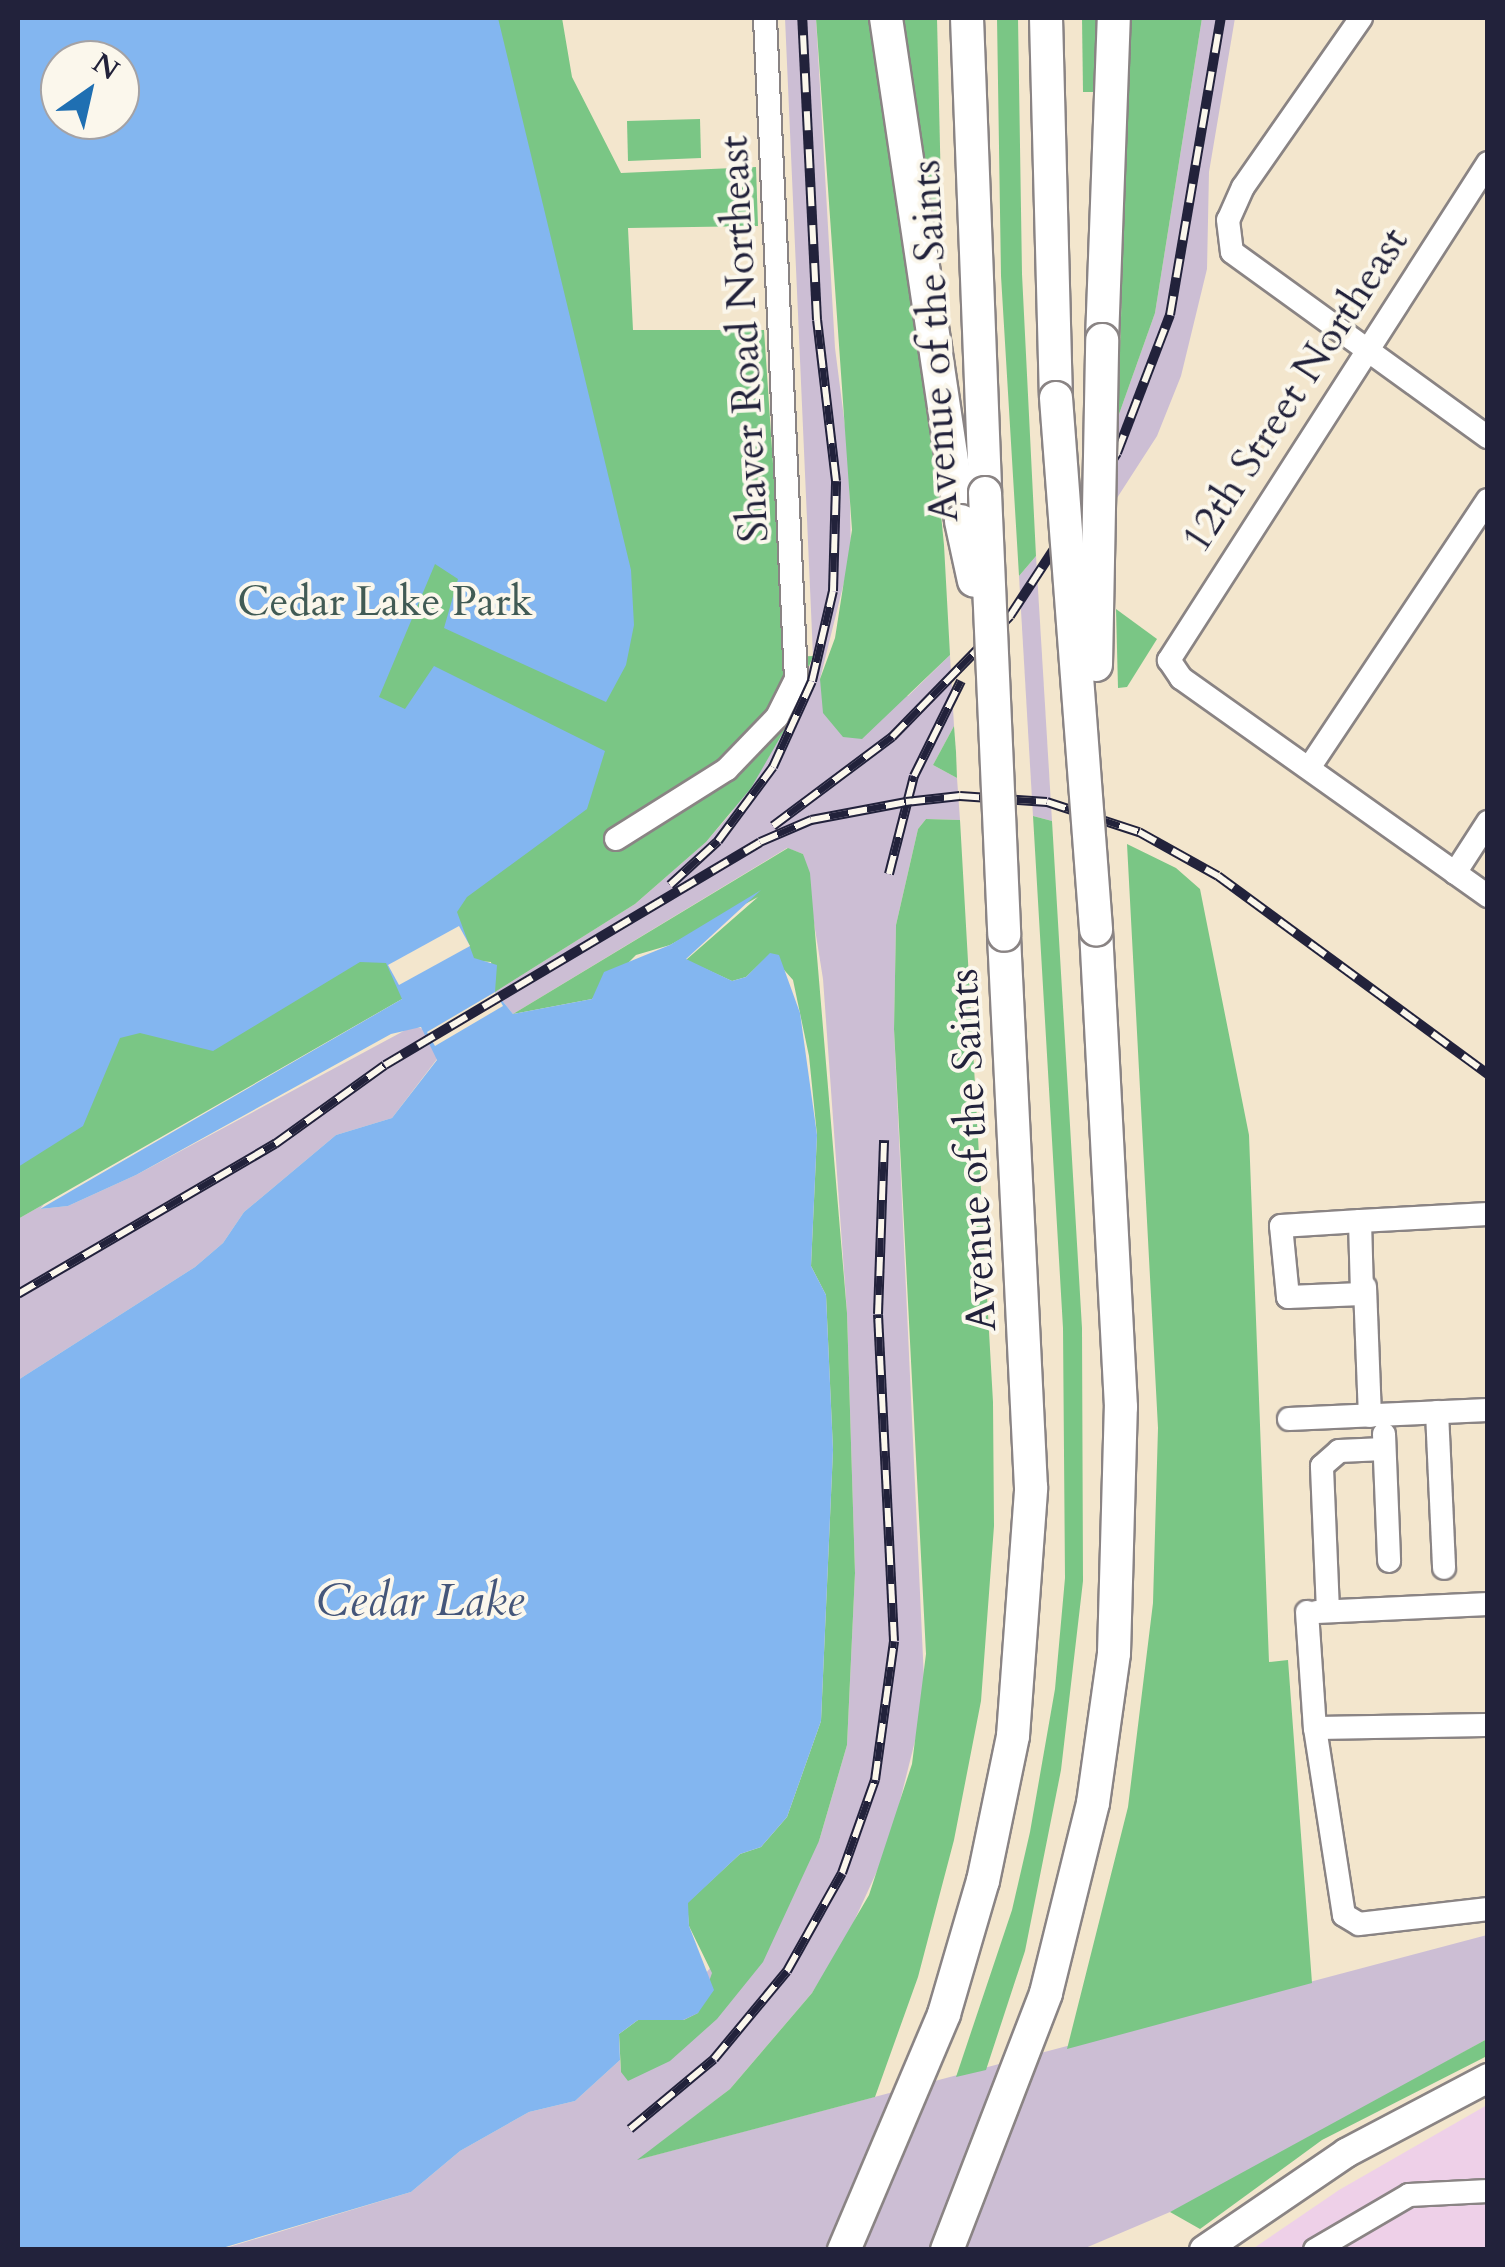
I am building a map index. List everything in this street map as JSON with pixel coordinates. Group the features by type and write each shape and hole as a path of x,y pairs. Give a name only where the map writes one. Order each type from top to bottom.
{"highway":[{"path":"886,18 961,521 995,683"},
{"name":"Avenue of the Saints","path":"844,2250 944,2014 983,1881 1013,1736 1029,1554 1024,1300 1004,935 967,18"},
{"path":"948,2250 1046,1993 1093,1802 1119,1570 1120,1390 1089,799 1056,398 1046,18"},
{"path":"1089,799 1114,18"}],"main road":[{"path":"1204,2250 1346,2153 1488,2078"}],"street":[{"name":"Shaver Road Northeast","path":"616,839 745,753 790,696 797,656 765,18"},
{"path":"1362,18 1243,187 1228,220 1232,252 1488,437"},
{"name":"12th Street Northeast","path":"1309,768 1182,678 1169,660 1488,163"},
{"path":"1488,500 1309,768 1488,896"},
{"path":"1455,873 1488,822"},
{"path":"1365,1287 1356,1297 1288,1297 1281,1226 1488,1214"},
{"path":"1360,1221 1376,1416 1384,1449 1389,1561"},
{"path":"1289,1420 1488,1410"},
{"path":"1437,1412 1444,1568"},
{"path":"1384,1449 1339,1451 1322,1466 1310,1612 1315,1728 1344,1915 1359,1924 1488,1909"},
{"path":"1310,1612 1488,1604"},
{"path":"1315,1728 1488,1725"},
{"path":"1315,2250 1409,2195 1488,2191"}],"shaded area":[{"path":"785,18 816,18 835,348 849,457 851,554 820,679 908,696 950,655 954,726 933,765 957,778 960,820 926,819 918,829 896,925 894,1029 925,1701 889,1845 845,1941 812,1993 730,2089 640,2159 1487,1935 1487,2039 1203,2198 1083,2249 219,2250 411,2192 460,2151 529,2112 575,2101 620,2060 621,2072 819,1841 847,1745 855,1573 847,1313 823,979 803,854 787,848 513,1014 495,992 635,904 706,842 731,813 801,695 813,656"},
{"path":"1202,18 1235,18 1209,172 1207,269 1181,376 1157,436 1117,498 1118,417 1155,313"},
{"path":"1036,556 1052,821 1033,816 1019,576"},
{"path":"413,1026 427,1030 437,1059 392,1118 336,1135 244,1212 223,1243 195,1267 18,1380 18,1219 44,1204 40,1209 68,1206 136,1175"},
{"path":"1487,2105 1487,2249 1251,2250 1339,2190"}],"green space":[{"name":"Cedar Lake Park","path":"18,18 562,18 572,77 621,173 756,167 758,226 628,228 633,330 764,330 786,657 813,656 785,729 751,788 706,842 635,904 495,992 491,962 479,961 402,999 18,1219"},
{"path":"816,18 874,18 928,383 944,545 950,655 862,739 843,737 823,713 820,679 835,638 852,530"},
{"path":"901,18 937,18 942,233 934,237"},
{"path":"997,18 1018,18 1022,274 1036,556 1019,576 1001,276"},
{"path":"1082,18 1102,18 1094,92 1083,92"},
{"path":"1130,18 1202,18 1155,313 1118,417"},
{"path":"700,119 701,158 628,161 627,121"},
{"path":"1116,609 1157,639 1127,687 1118,688"},
{"path":"954,726 956,752 957,778 933,765"},
{"path":"1033,816 1052,821 1082,1328 1083,1581 1061,1770 1025,1951 986,2070 956,2077 1012,1910 1030,1832 1055,1689 1065,1578 1063,1328"},
{"path":"926,819 960,820 993,1402 994,1526 981,1701 954,1840 918,1977 875,2097 637,2160 730,2089 812,1993 869,1895 912,1764 926,1654 894,1029 896,925 918,829"},
{"path":"1127,844 1176,868 1200,889 1249,1135 1269,1662 1288,1660 1312,1983 1067,2049 1128,1807 1153,1603 1158,1428"},
{"path":"788,848 803,854 810,873 847,1313 855,1573 847,1745 819,1841 763,1962 717,2019 670,2061 628,2081 621,2072 619,2034 638,2020 684,2020 698,2013 712,1973 689,1926 687,1903 740,1854 761,1847 787,1817 821,1721 833,1450 826,1295 811,1266 817,1135 809,1056 793,980 770,954 746,977 732,981 686,960 758,897 670,945 636,955 592,999 513,1014"},
{"path":"1487,2039 1487,2056 1322,2140 1200,2229 1170,2212"}],"water":[{"name":"Cedar Lake","path":"18,18 498,18 631,570 634,625 626,665 606,702 444,628 458,579 435,564 379,697 405,709 434,666 605,751 587,809 467,897 457,912 474,958 497,965 495,992 513,1014 592,999 604,972 670,945 761,890 686,959 732,981 746,977 770,953 779,955 800,1013 817,1135 811,1266 826,1295 833,1450 821,1721 787,1817 761,1847 740,1854 688,1903 689,1926 714,1990 698,2013 683,2020 638,2020 619,2034 620,2060 575,2101 529,2112 460,2151 411,2192 219,2249 18,2249 18,1380 195,1267 223,1243 244,1212 336,1135 392,1118 437,1060 421,1027 391,1034 136,1175 68,1206 40,1209 402,999 386,963 360,962 213,1051 140,1033 120,1038 83,1126 18,1167"}],"pier":[{"path":"459,926 470,946 399,985 388,965"},
{"path":"495,992 503,1006 435,1046 427,1032"}],"railway":[{"path":"670,885 718,841 773,767 812,681 833,591 836,481 817,320 802,18"},
{"path":"773,826 892,737 1010,616 1117,453 1170,315 1221,18"},
{"path":"889,874 914,776 961,681"},
{"path":"18,1294 275,1144 385,1065 760,842 811,820 906,802 960,796 1047,802 1139,832 1218,876 1488,1074"},
{"path":"630,2129 714,2059 787,1971 842,1873 875,1780 894,1641 878,1314 884,1140"}]}
